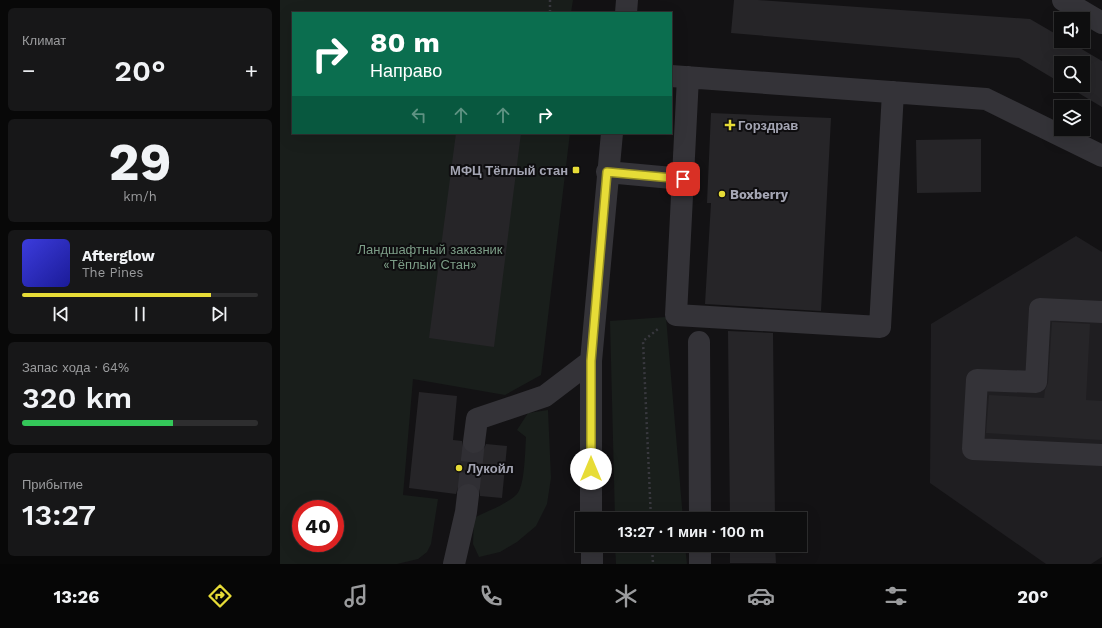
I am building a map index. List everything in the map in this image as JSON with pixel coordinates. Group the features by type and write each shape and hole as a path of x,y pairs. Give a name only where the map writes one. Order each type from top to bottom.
{"street":[{"path":"626,12 628,0"},
{"path":"1063,0 1102,23"},
{"path":"893,92 880,327 676,315 683,179 679,77 893,92 986,99 1102,156"},
{"path":"591,512 591,361 607,172 612,134"},
{"path":"607,172 683,179"},
{"path":"1102,312 1040,309 1036,382 977,380 973,449 1102,455"},
{"path":"699,342 700,512"},
{"path":"474,442 477,420 545,396 591,361"},
{"path":"454,564 468,495"},
{"path":"592,552 592,564"},
{"path":"700,552 700,564"}],"path":[{"path":"550,0 550,12"},
{"path":"651,512 643,341 676,315"},
{"path":"652,552 653,564"}],"shaded area":[{"path":"1076,236 1102,252 1102,557 1091,564 1046,564 930,483 931,324"}],"green space":[{"name":"Ландшафтный заказник «Тёплый Стан»","path":"280,0 573,0 571,12 292,12 292,134 570,134 541,375 505,395 413,379 403,495 438,499 431,544 427,552 418,559 397,564 280,564"},
{"path":"666,317 682,512 615,512 610,321"},
{"path":"548,410 551,478 547,504 536,526 517,542 500,552 479,557 473,544 474,518 502,505 513,498 520,490 525,458 526,437 517,430 528,413"},
{"path":"615,552 686,552 687,564 616,564"}],"building":[{"path":"734,0 758,0 1030,19 1054,33 1054,48 1080,48 1102,61 1102,107 1077,92 1090,92 1090,56 1054,56 1054,79 1019,58 731,33"},
{"path":"711,113 831,118 821,311 705,304 711,203 707,203"},
{"path":"456,134 521,134 494,347 429,338"},
{"path":"981,139 981,192 917,193 916,140"},
{"path":"1052,322 1090,324 1086,400 1102,401 1102,440 986,433 989,395 1044,398 1048,383"},
{"path":"728,331 773,333 775,512 730,512"},
{"path":"419,392 457,396 453,440 462,441 463,447 467,452 473,454 479,453 484,449 486,444 507,446 502,498 480,496 480,490 476,485 469,483 463,483 458,487 456,494 409,488"},
{"path":"730,552 775,552 776,563 730,563"}],"tunnel":[{"path":"468,495 474,442"}],"place":[{"name":"Горздрав","path":"730,125"},
{"name":"МФЦ Тёплый стан","path":"576,170"},
{"name":"Boxberry","path":"722,194"},
{"name":"Лукойл","path":"459,468"}],"route":[{"path":"591,469 591,361 607,172 683,179"}]}
